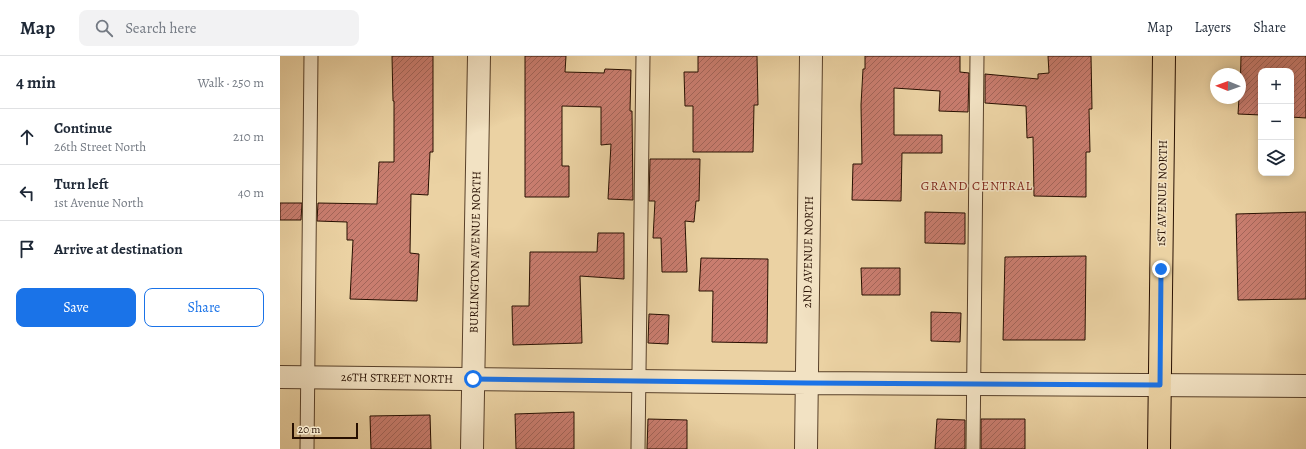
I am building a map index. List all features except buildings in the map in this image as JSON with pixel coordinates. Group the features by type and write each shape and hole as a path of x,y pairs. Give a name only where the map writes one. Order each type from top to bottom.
{"main road":[{"name":"1ST AVENUE NORTH","path":"1159,449 1164,56"}],"street":[{"name":"BURLINGTON AVENUE NORTH","path":"472,449 479,56"},
{"name":"2ND AVENUE NORTH","path":"806,449 811,56"},
{"name":"26TH STREET NORTH","path":"280,377 807,383 1306,386"}],"lane":[{"path":"307,449 311,56"},
{"path":"638,449 643,56"},
{"path":"973,449 977,56"}],"district":[{"name":"GRAND CENTRAL","path":"977,185"}],"route":[{"path":"473,379 1160,385 1161,269"}]}
